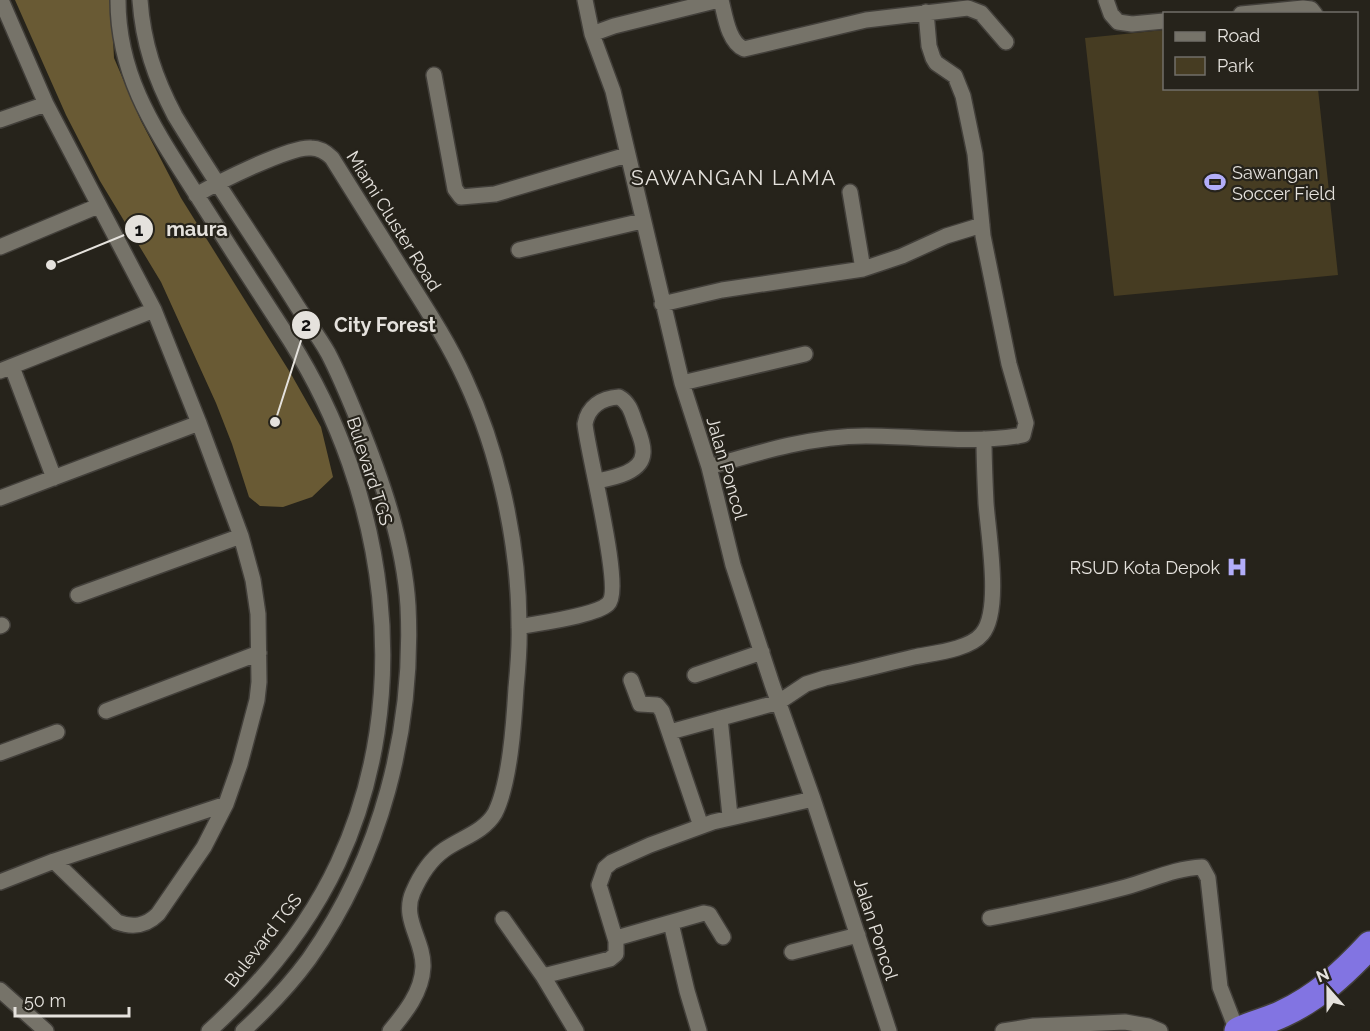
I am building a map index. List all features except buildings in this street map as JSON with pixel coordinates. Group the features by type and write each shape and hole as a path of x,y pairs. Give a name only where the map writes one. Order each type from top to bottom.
{"highway":[{"path":"1243,1029 1282,1014 1321,991 1349,969 1370,945"}],"street":[{"path":"1,0 46,104 154,310 241,536 253,580 258,614 257,700 240,764 226,804 204,847 178,888 153,920 139,926 126,926 117,922 54,861"},
{"name":"Bulevard TGS","path":"118,0 121,44 130,79 152,124 307,369 330,414 351,467 371,532 380,604 381,685 374,757 351,832 338,863 303,926 238,1003 208,1031"},
{"name":"Bulevard TGS","path":"141,0 146,44 157,80 175,116 328,354 346,391 373,459 396,538 408,605 407,684 395,765 383,806 357,876 308,960 243,1031"},
{"name":"Jalan Poncol","path":"585,0 592,34 613,91 662,304 733,565 889,1031"},
{"path":"592,34 614,26 720,0 730,33 738,46 744,49 844,24 933,8 976,10 1005,42"},
{"path":"1106,0 1111,14 1118,22 1132,24 1163,21"},
{"path":"708,467 797,443 843,437 867,435 984,439 1023,435 1026,428 1009,364 982,225 975,154 960,85 955,76 936,63 929,46 933,8"},
{"path":"1262,12 1303,8 1311,9 1313,12"},
{"path":"434,75 455,189 461,197 495,194 627,155"},
{"path":"0,120 46,104"},
{"name":"Miami Cluster Road","path":"196,195 217,183 302,148 319,149 326,152 332,158 454,358 473,398 496,466 516,569 519,627 510,749 495,813 482,827 435,857 413,891 409,917 422,953 421,979 404,1014 390,1031"},
{"path":"850,192 863,269"},
{"path":"0,247 98,206"},
{"path":"519,250 642,221"},
{"path":"662,304 722,290 863,269 946,236 982,225"},
{"path":"54,478 6,369 154,310"},
{"path":"682,383 804,354"},
{"path":"519,627 594,610 608,604 611,600 610,571 597,481 585,424 590,410 600,402 619,397 628,404 631,412 644,451 642,459 638,465 626,472 597,481"},
{"path":"0,498 199,423"},
{"path":"670,732 779,702 806,684 825,678 938,653 963,645 982,635 990,614 993,572 986,501 984,439"},
{"path":"351,467 373,459"},
{"path":"78,595 241,536"},
{"path":"695,675 762,652"},
{"path":"106,711 259,653"},
{"path":"631,681 640,704 659,707 670,732 701,826"},
{"path":"720,717 730,816"},
{"path":"0,753 57,732"},
{"path":"543,975 610,959 616,954 616,941 599,885 605,868 612,862 640,849 730,816 813,799"},
{"path":"0,882 54,861 226,804"},
{"path":"990,918 1084,898 1127,887 1156,876 1202,867 1208,878 1220,987 1243,1029"},
{"path":"616,941 625,935 708,913 723,937"},
{"path":"503,919 543,975 576,1031"},
{"path":"671,923 699,1031"},
{"path":"792,952 858,935"},
{"path":"0,990 46,1031"},
{"path":"1004,1031 1034,1026 1125,1022 1148,1026 1160,1031"}],"green space":[{"name":"Sawangan Soccer Field","path":"1163,30 1163,90 1318,90 1338,275 1114,296 1085,38"}],"shaded area":[{"path":"15,0 111,0 114,58 141,121 181,198 291,374 321,427 333,477 312,497 283,507 260,506 249,497 216,403 161,282 100,181 66,115"}],"place":[{"name":"Sawangan Soccer Field","path":"1215,182"},
{"name":"maura","path":"51,265"},
{"name":"City Forest","path":"275,422"},
{"name":"RSUD Kota Depok","path":"1237,567"}],"district":[{"name":"SAWANGAN LAMA","path":"734,177"}]}
